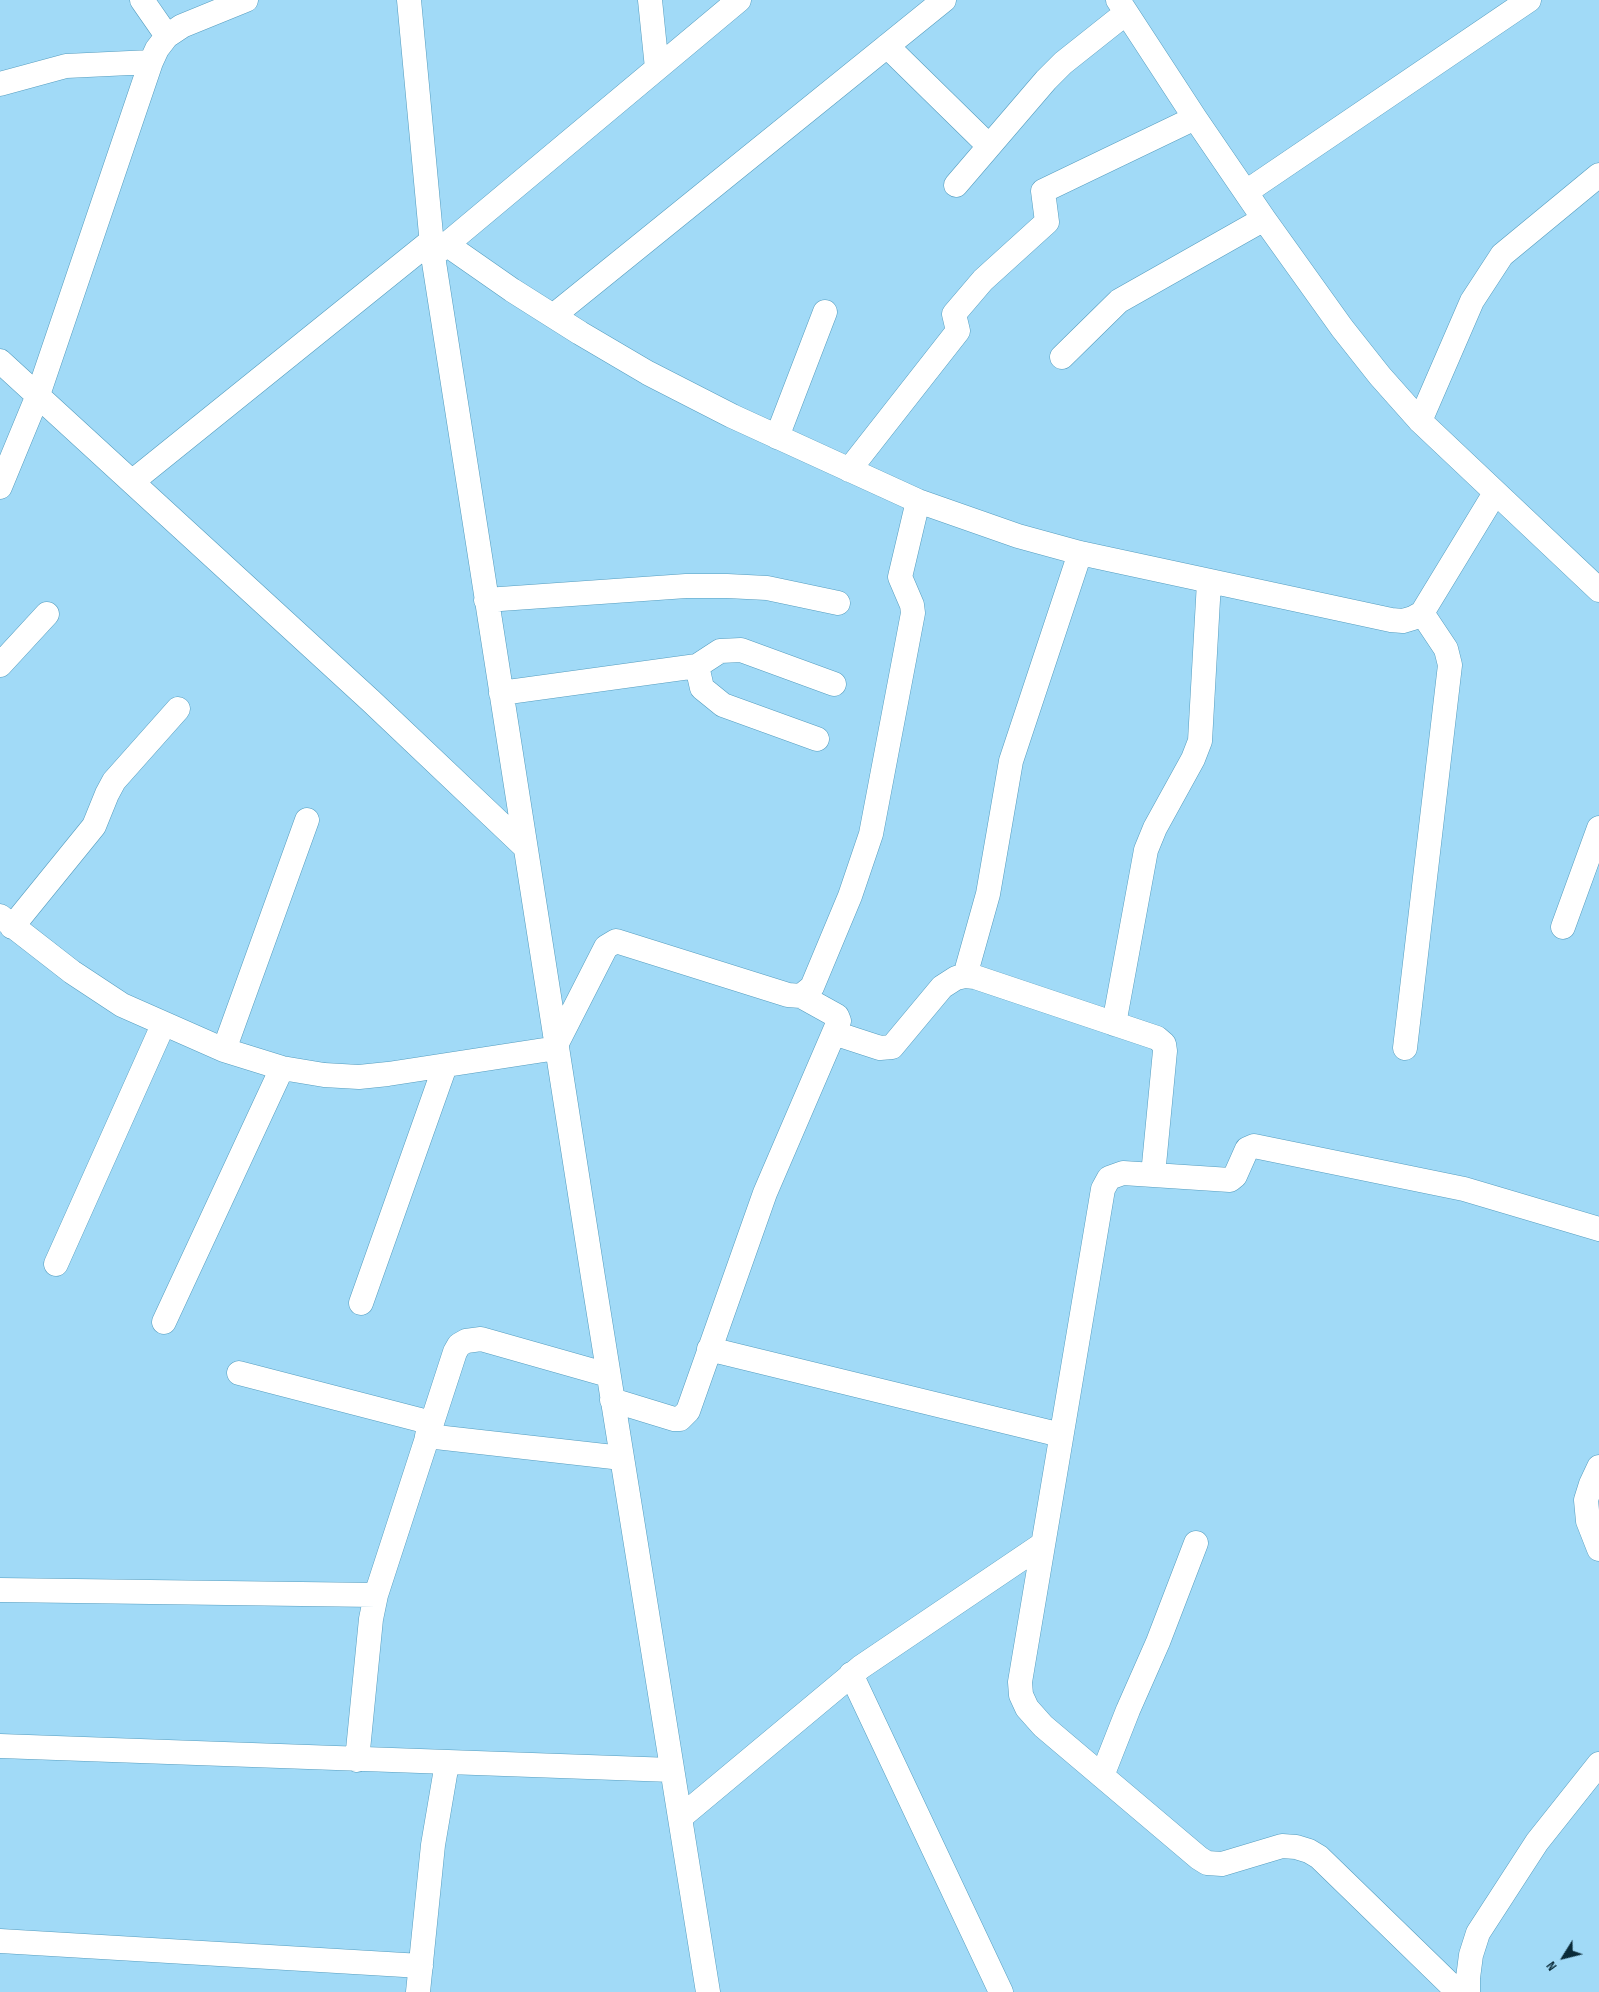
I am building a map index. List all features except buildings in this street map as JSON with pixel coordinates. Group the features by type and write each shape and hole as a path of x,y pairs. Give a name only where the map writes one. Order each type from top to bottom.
{"street":[{"path":"142,0 167,36"},
{"path":"0,487 38,395 157,49 167,36 182,26 246,0"},
{"path":"409,0 437,247 486,600 608,1375 708,1992"},
{"path":"650,0 657,68"},
{"path":"132,481 437,247 739,0"},
{"path":"553,316 944,0"},
{"path":"1246,192 1528,0"},
{"path":"956,185 1053,72 1122,6 1264,219 1342,328 1380,376 1420,421 1494,493 1596,582"},
{"path":"887,46 989,146"},
{"path":"0,84 66,66 151,62"},
{"path":"850,470 958,331 954,314 983,280 1047,222 1043,191 1195,118"},
{"path":"1420,421 1472,301 1502,255 1599,175"},
{"path":"1062,357 1119,301 1264,219"},
{"path":"437,247 648,373 777,437 918,501 1018,536 1080,553 1209,582 1403,621 1422,613 1494,493"},
{"path":"777,437 825,312"},
{"path":"0,361 371,701 525,847"},
{"path":"801,996 812,987 850,896 871,834 913,613 912,605 900,577 918,501"},
{"path":"965,976 988,894 1014,752 1080,553"},
{"path":"1114,1024 1146,850 1154,828 1193,759 1200,741 1209,582"},
{"path":"486,600 686,586 727,586 767,588 838,603"},
{"path":"1405,1048 1450,665 1446,649 1422,613"},
{"path":"0,665 46,614"},
{"path":"501,693 697,666 720,651 741,650 834,684"},
{"path":"697,666 702,688 723,705 818,739"},
{"path":"178,708 114,781 106,794 90,832 6,922 72,972 122,1005 163,1025 224,1050 282,1068 359,1077 445,1066 557,1046"},
{"path":"224,1050 307,820"},
{"path":"1563,926 1599,828"},
{"path":"557,1046 606,947 616,941 788,995 801,996 840,1019 765,1193 688,1411 680,1419 674,1419 612,1400"},
{"path":"834,1033 880,1048 892,1047 942,987 956,978 965,976 1158,1038 1166,1047 1153,1175"},
{"path":"56,1264 163,1025"},
{"path":"361,1303 445,1066"},
{"path":"164,1322 282,1068"},
{"path":"1458,1992 1319,1857 1296,1846 1282,1846 1222,1864 1207,1863 1034,1718 1027,1708 1020,1682 1103,1189 1109,1178 1123,1173 1230,1180 1235,1176 1248,1149 1254,1146 1464,1188 1599,1229"},
{"path":"357,1760 371,1619 376,1595 455,1352 466,1340 481,1340 608,1375"},
{"path":"709,1349 1061,1435"},
{"path":"239,1373 429,1430 622,1458"},
{"path":"1599,1467 1586,1500 1588,1521 1599,1549"},
{"path":"1102,1776 1158,1642 1196,1543"},
{"path":"681,1817 851,1674 1043,1544"},
{"path":"0,1590 376,1595"},
{"path":"851,1674 1001,1992"},
{"path":"0,1746 672,1770"},
{"path":"418,1992 433,1845 447,1763"},
{"path":"1468,1992 1471,1955 1478,1933 1537,1842 1599,1764"},
{"path":"0,1941 421,1966"}]}
